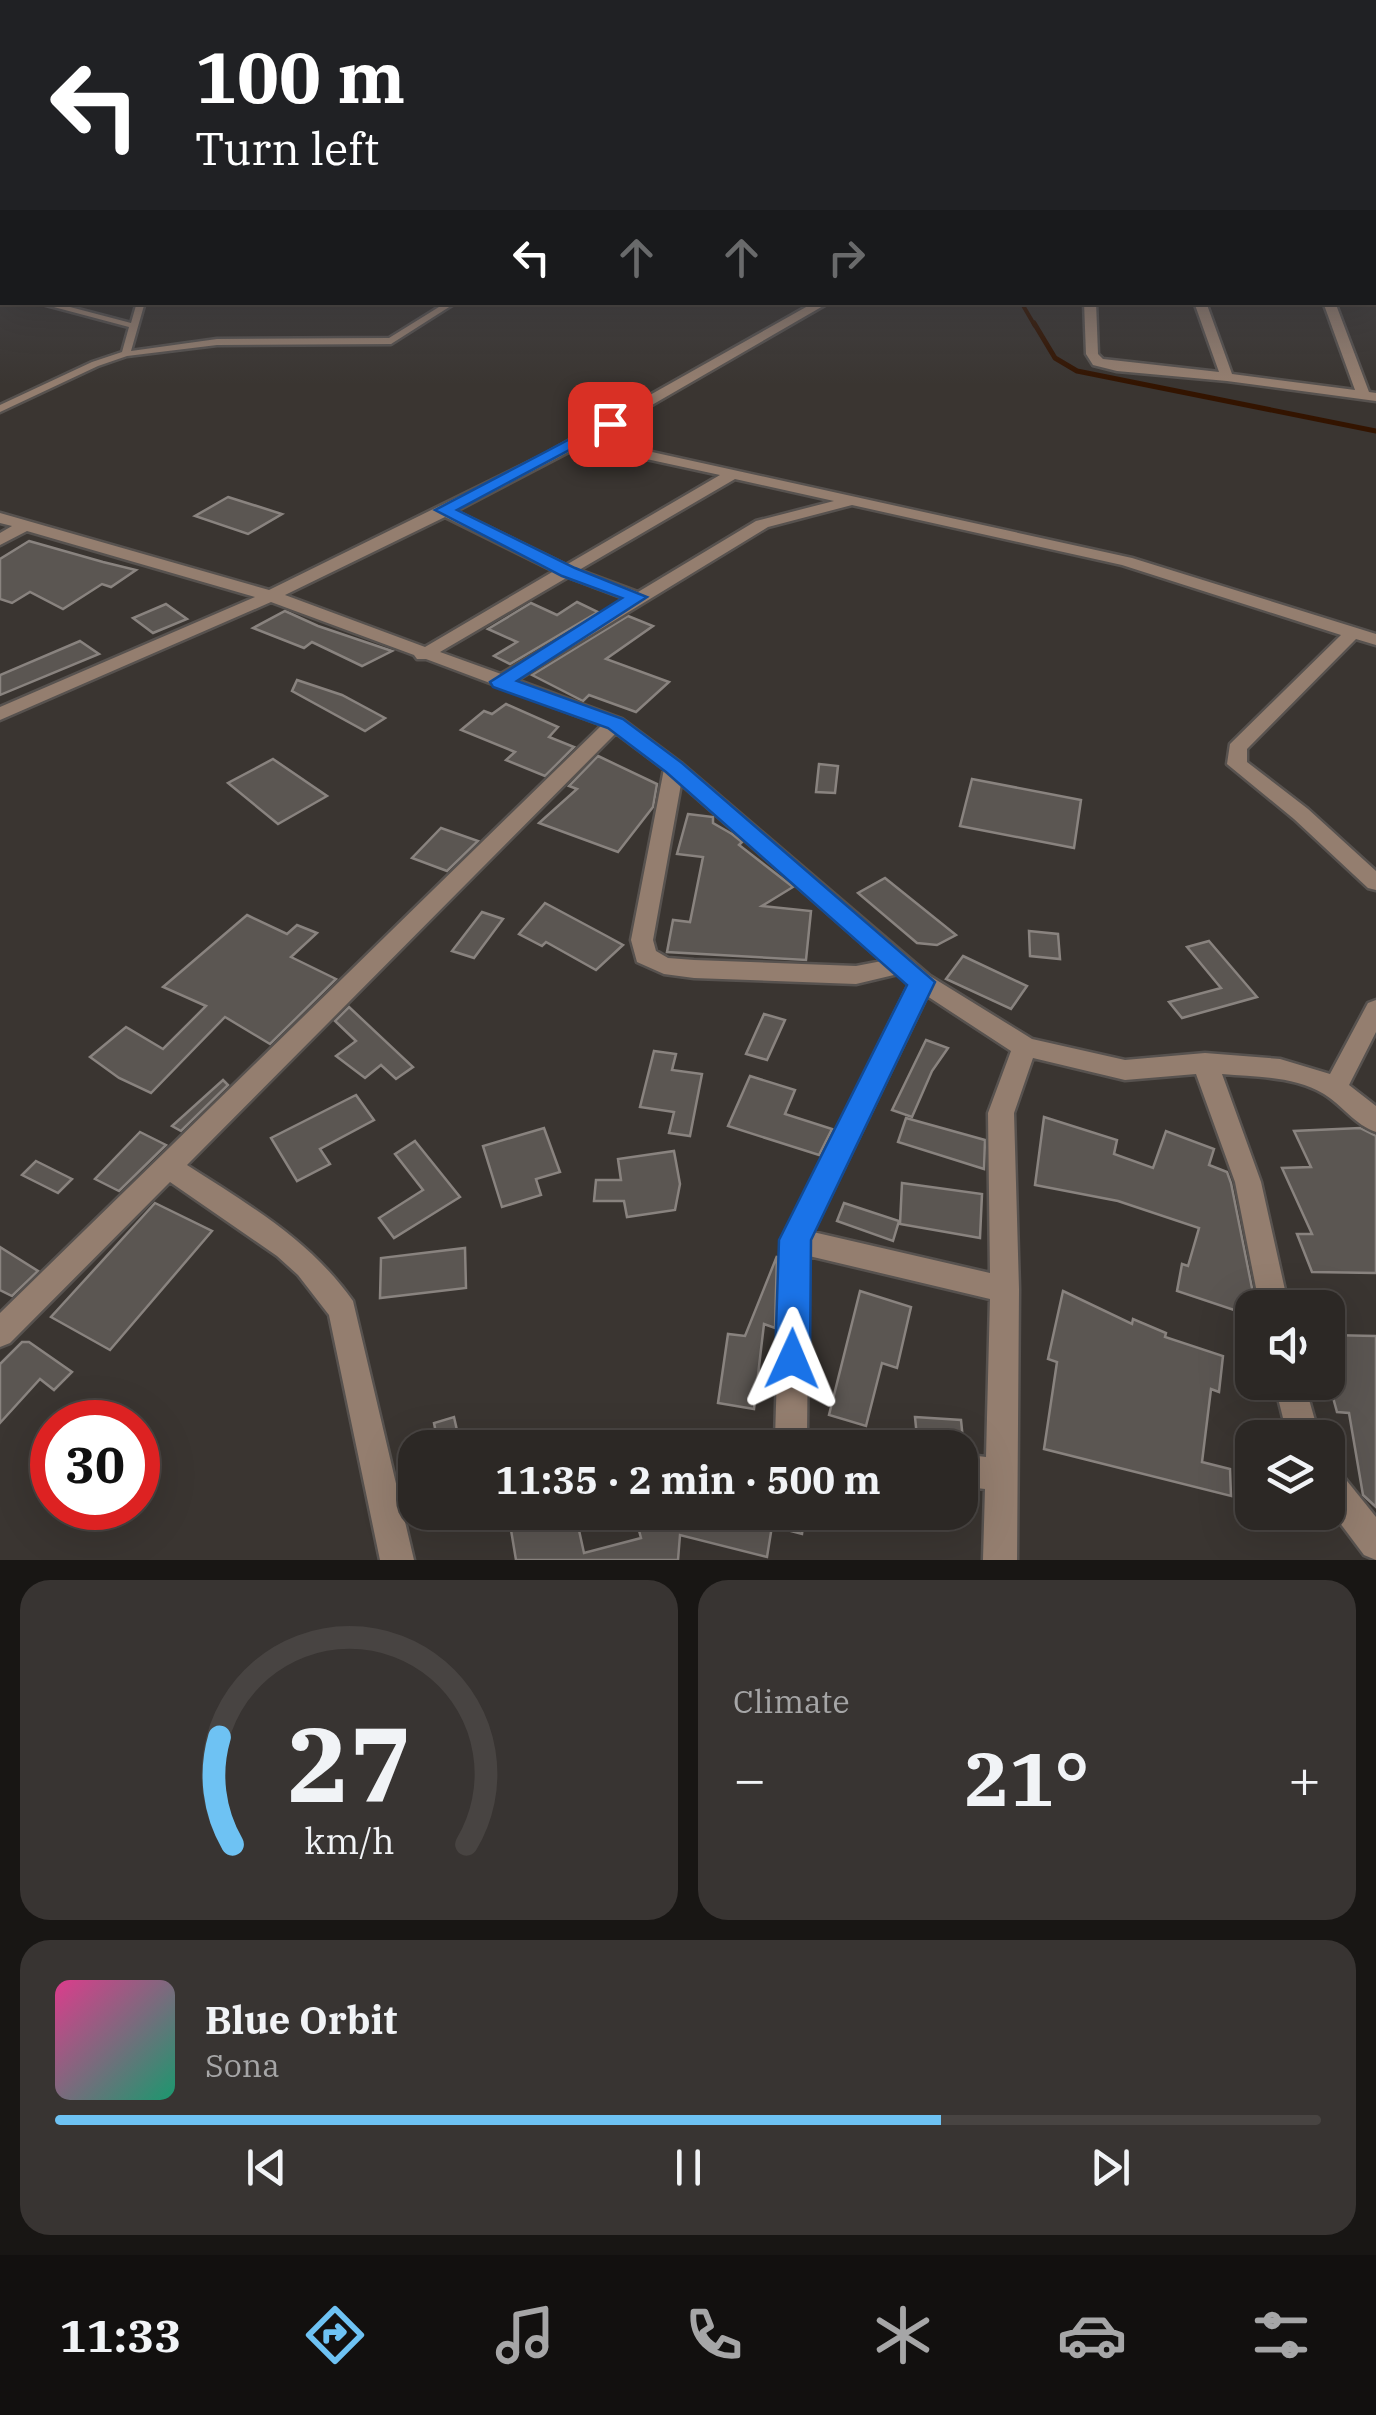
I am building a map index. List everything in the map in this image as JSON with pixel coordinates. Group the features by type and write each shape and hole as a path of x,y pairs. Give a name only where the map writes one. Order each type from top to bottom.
{"street":[{"path":"0,714 271,596 702,376 819,305"},
{"path":"1090,305 1092,354 1098,362 1116,368 1370,395"},
{"path":"1201,305 1226,377"},
{"path":"1330,305 1370,395"},
{"path":"579,440 1126,561 1376,640"},
{"path":"423,655 731,475"},
{"path":"501,682 762,524 854,500"},
{"path":"443,510 568,572 637,597"},
{"path":"0,518 271,596 616,724 674,768 900,965 1024,1047 1125,1070 1204,1063 1280,1069 1310,1076 1335,1088 1376,1121"},
{"path":"0,540 26,526"},
{"path":"1353,633 1237,748 1235,756 1237,764 1301,814 1376,884"},
{"path":"0,1334 616,724"},
{"path":"674,768 645,920 645,956 664,966 694,969 856,975 900,965"},
{"path":"791,1430 795,1240 922,982"},
{"path":"1335,1088 1376,1010"},
{"path":"1000,1560 1006,1289 1000,1113 1024,1047"},
{"path":"1204,1063 1248,1182 1270,1290"},
{"path":"170,1167 297,1254 324,1279 342,1310 397,1560"},
{"path":"795,1240 1006,1289"},
{"path":"978,1472 1000,1474"},
{"path":"1345,1504 1376,1543"}],"lane":[{"path":"51,305 134,326"},
{"path":"126,354 141,305"},
{"path":"0,409 95,364 126,354 217,342 372,344 407,335 448,305"}],"building":[{"path":"228,497 282,514 248,534 195,516"},
{"path":"29,541 136,570 111,587 102,584 63,609 30,592 12,603 0,599 0,559"},
{"path":"577,602 598,612 510,664 494,656 517,642 488,629 531,603 557,615"},
{"path":"166,604 187,619 153,633 133,618"},
{"path":"285,611 392,651 362,666 312,642 304,648 253,628"},
{"path":"628,616 653,626 606,659 669,682 636,712 589,695 583,701 532,675"},
{"path":"80,641 99,654 0,695 0,675"},
{"path":"297,680 342,695 385,718 365,731 292,691"},
{"path":"506,704 558,727 549,737 574,747 545,776 506,760 515,752 461,730 484,711 492,714"},
{"path":"598,756 657,784 653,807 618,852 539,823 577,789 569,786"},
{"path":"273,759 327,796 278,824 228,783"},
{"path":"819,764 838,766 835,793 816,792"},
{"path":"972,779 1081,800 1074,848 960,826"},
{"path":"688,814 713,817 713,823 742,842 739,845 793,887 762,906 811,911 806,960 667,952 673,920 690,922 703,857 677,854"},
{"path":"441,828 478,841 447,871 412,858"},
{"path":"885,878 956,935 937,945 917,943 858,893"},
{"path":"545,903 623,945 596,970 546,942 542,946 519,934"},
{"path":"482,912 503,919 474,958 452,951"},
{"path":"247,915 287,934 297,925 317,933 291,957 336,979 270,1044 225,1017 151,1093 119,1078 90,1057 126,1027 163,1049 206,1006 163,987"},
{"path":"1029,931 1058,934 1060,959 1030,956"},
{"path":"1209,941 1257,997 1182,1018 1169,1002 1221,988 1187,947"},
{"path":"963,956 1027,986 1011,1009 946,979"},
{"path":"349,1007 413,1067 396,1079 381,1065 365,1078 336,1056 356,1041 335,1021"},
{"path":"764,1014 785,1020 767,1060 746,1054"},
{"path":"926,1040 948,1048 932,1071 912,1117 892,1110"},
{"path":"654,1051 676,1054 672,1070 702,1074 690,1136 669,1133 674,1112 640,1107"},
{"path":"750,1076 795,1090 785,1114 832,1129 819,1155 728,1126"},
{"path":"223,1080 228,1085 181,1131 172,1126"},
{"path":"356,1095 374,1120 320,1149 330,1164 297,1181 271,1138"},
{"path":"1044,1117 1117,1140 1114,1154 1153,1168 1166,1131 1214,1149 1209,1165 1227,1172 1231,1183 1252,1290 1235,1290 1235,1310 1177,1291 1182,1264 1188,1266 1199,1228 1118,1201 1035,1185"},
{"path":"906,1118 985,1140 984,1169 898,1142"},
{"path":"544,1128 560,1172 536,1179 541,1195 502,1207 483,1146"},
{"path":"1360,1128 1376,1136 1376,1273 1312,1272 1297,1234 1312,1234 1282,1168 1311,1167 1294,1131"},
{"path":"140,1132 166,1145 119,1191 95,1179"},
{"path":"415,1141 460,1197 394,1238 379,1218 423,1190 395,1154"},
{"path":"674,1151 680,1184 675,1210 627,1217 624,1201 594,1201 596,1180 621,1180 618,1159"},
{"path":"36,1161 72,1179 58,1193 22,1175"},
{"path":"902,1183 982,1194 980,1238 900,1224"},
{"path":"155,1203 212,1231 110,1350 51,1317"},
{"path":"844,1203 899,1221 893,1241 837,1221"},
{"path":"0,1247 38,1271 12,1296 0,1290"},
{"path":"465,1248 466,1288 380,1298 381,1258"},
{"path":"777,1256 775,1328 764,1324 754,1409 718,1403 728,1334 745,1336"},
{"path":"860,1291 911,1307 897,1368 882,1363 866,1426 829,1415"},
{"path":"1063,1291 1132,1324 1133,1319 1166,1333 1165,1337 1223,1356 1219,1392 1211,1389 1202,1462 1230,1469 1231,1496 1044,1449 1057,1362 1048,1359"},
{"path":"1345,1335 1376,1336 1376,1507 1363,1495 1349,1413 1337,1412 1334,1400 1345,1400"},
{"path":"22,1342 29,1342 72,1372 54,1390 40,1379 0,1423 0,1364"},
{"path":"454,1417 457,1430 435,1430 434,1423"},
{"path":"915,1417 961,1420 962,1430 916,1430"},
{"path":"511,1530 579,1530 584,1553 641,1538 639,1530 771,1530 767,1557 680,1535 678,1560 516,1560"}],"waterway":[{"path":"1023,305 1035,326"},
{"path":"1034,323 1055,358 1077,371 1376,431"}],"route":[{"path":"610,424 443,510 568,572 637,597 501,682 616,724 674,768 922,982 795,1240 792,1359"}]}
